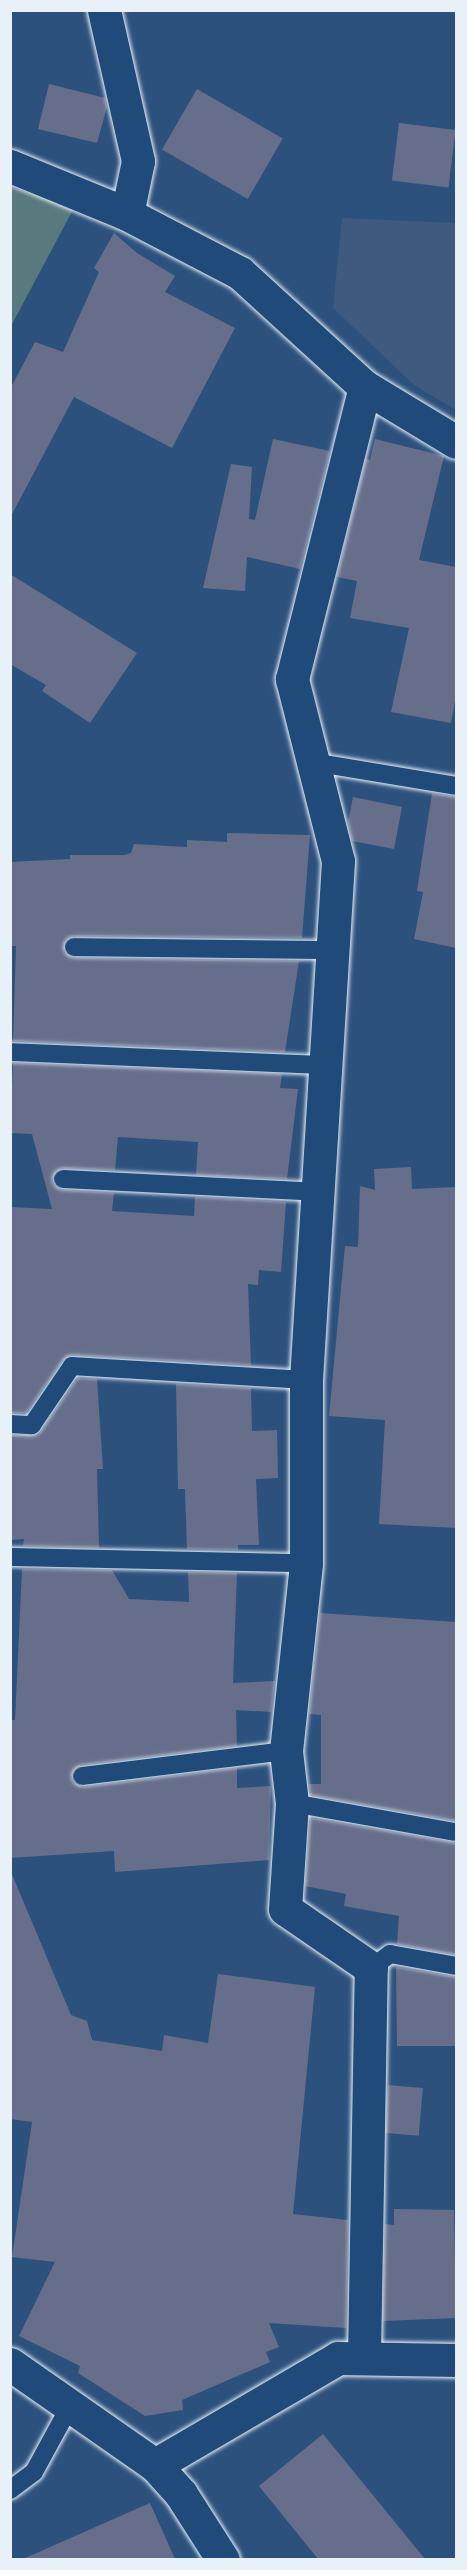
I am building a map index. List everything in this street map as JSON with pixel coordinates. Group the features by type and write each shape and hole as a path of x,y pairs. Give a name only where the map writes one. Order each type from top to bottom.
{"street":[{"path":"104,10 138,161 127,214"},
{"path":"10,166 127,214 240,273 364,387 456,442"},
{"path":"364,387 292,679 338,861 306,1380 306,1563 286,1751 292,1803 285,1909 371,1968 364,2357"},
{"path":"155,2465 338,2358 456,2360"},
{"path":"10,2364 155,2465 181,2494 223,2559"}],"lane":[{"path":"313,762 456,786"},
{"path":"74,946 332,950"},
{"path":"10,1052 325,1065"},
{"path":"63,1179 317,1192"},
{"path":"10,1424 32,1425 72,1366 306,1380"},
{"path":"10,1557 306,1563"},
{"path":"82,1776 286,1751"},
{"path":"292,1803 454,1832"},
{"path":"371,1968 390,1954 456,1966"},
{"path":"10,2490 34,2472 70,2406"}],"shaded area":[{"path":"342,218 456,223 456,410 414,385 333,308"}],"green space":[{"path":"11,187 74,208 11,326"}],"building":[{"path":"49,84 105,98 107,107 97,143 38,129"},
{"path":"197,89 283,138 248,199 162,150"},
{"path":"399,123 456,130 449,188 392,181"},
{"path":"114,233 137,253 175,276 165,292 235,328 172,448 74,397 10,518 10,389 35,342 63,352 99,272 94,268"},
{"path":"273,439 330,451 300,569 247,557 245,591 203,588 231,464 252,467 249,519 255,520"},
{"path":"375,439 444,456 419,560 456,567 456,695 451,723 391,712 409,628 350,618 357,581 337,577 366,459 370,460"},
{"path":"10,574 137,653 90,723 42,691 46,685 10,664"},
{"path":"432,793 456,797 456,948 414,939 423,892 417,891"},
{"path":"353,797 402,807 394,849 352,841 348,822"},
{"path":"227,833 310,835 302,938 74,936 65,941 64,952 74,958 299,961 285,1052 13,1041 16,946 10,946 10,862 70,859 70,855 125,855 131,853 134,844 187,847 187,840 227,842"},
{"path":"13,1063 282,1074 280,1088 298,1089 287,1179 196,1175 198,1142 118,1137 115,1170 63,1168 52,1178 53,1185 62,1190 114,1193 112,1211 194,1216 195,1197 286,1202 281,1272 259,1270 258,1285 248,1284 251,1365 72,1355 63,1360 26,1413 10,1413 10,1207 52,1209 32,1134 10,1133"},
{"path":"411,1167 412,1189 456,1187 456,1528 379,1524 385,1420 329,1416 345,1246 358,1247 360,1186 375,1190 374,1169"},
{"path":"78,1378 97,1379 103,1469 97,1469 99,1548 23,1546 24,1539 10,1540 10,1435 38,1435"},
{"path":"176,1384 251,1388 252,1431 277,1430 278,1478 256,1479 259,1545 238,1545 238,1550 187,1549 185,1489 178,1489"},
{"path":"22,1569 112,1570 129,1599 189,1602 188,1572 237,1573 233,1683 275,1681 271,1712 236,1710 237,1746 81,1765 71,1777 73,1783 83,1787 237,1768 237,1788 271,1786 269,1860 115,1872 114,1851 10,1858 10,1720 15,1720"},
{"path":"320,1613 456,1622 456,1821 310,1795 309,1784 321,1784 321,1715 309,1714"},
{"path":"310,1818 456,1843 456,1955 397,1944 399,1916 344,1906 346,1894 305,1886"},
{"path":"11,1872 71,2015 87,2021 92,2040 162,2051 164,2035 208,2043 218,1974 315,1987 293,2214 348,2220 346,2328 269,2323 279,2347 266,2352 270,2362 182,2400 183,2410 145,2416 78,2373 80,2366 19,2336 55,2262 12,2257 32,2122 10,2119"},
{"path":"396,1967 456,1977 456,2046 397,2046"},
{"path":"388,2085 423,2088 419,2136 384,2133"},
{"path":"394,2209 454,2210 456,2318 383,2321 385,2224 394,2225"},
{"path":"323,2434 425,2559 318,2559 259,2486"},
{"path":"150,2503 175,2559 23,2559"}]}
